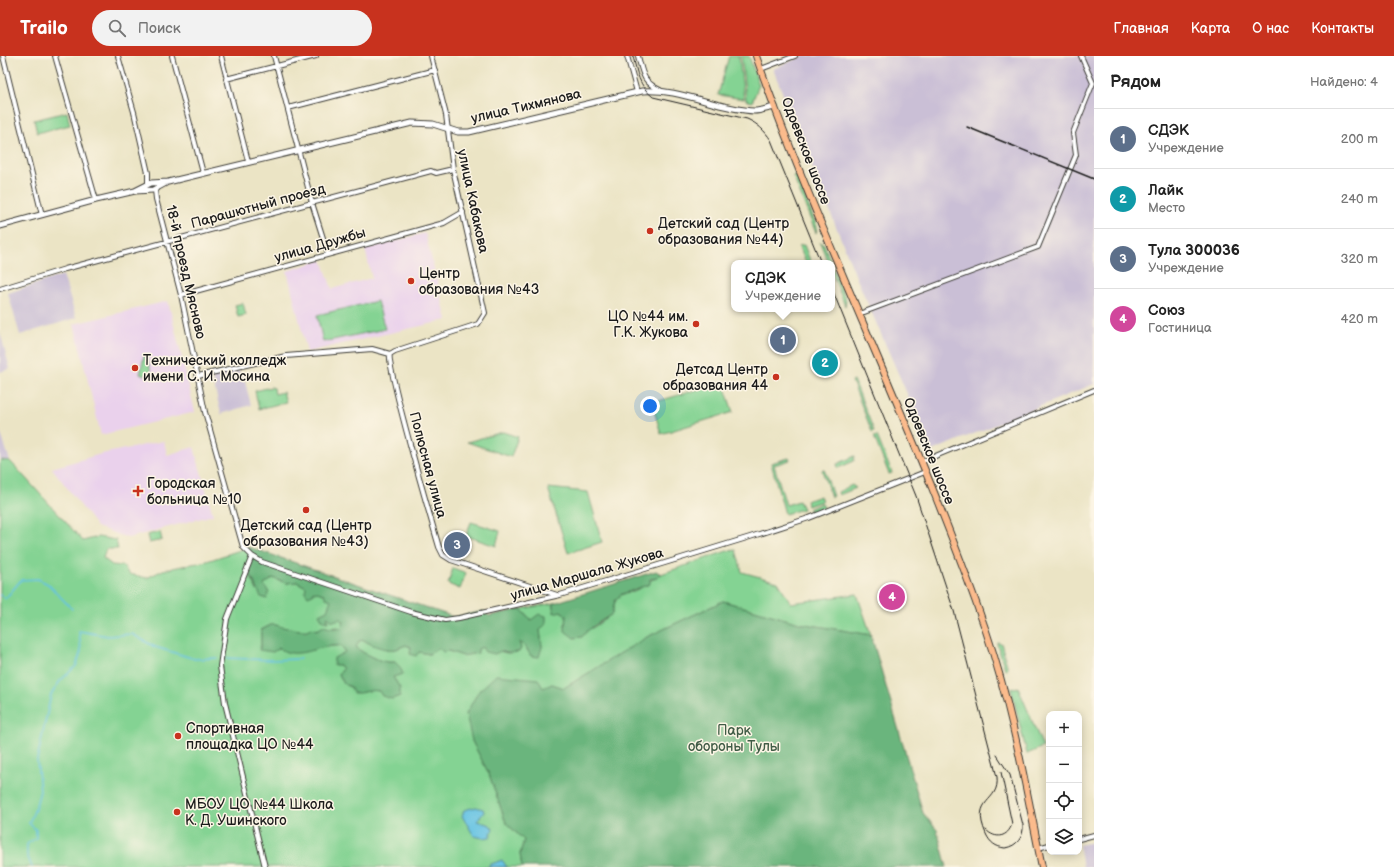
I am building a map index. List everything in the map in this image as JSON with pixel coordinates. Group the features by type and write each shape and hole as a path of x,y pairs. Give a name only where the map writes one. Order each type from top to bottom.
{"main road":[{"name":"Одоевское шоссе","path":"756,56 797,166 921,462 960,560 988,640 1012,722 1042,867"}],"street":[{"path":"3,56 42,215"},
{"path":"55,56 96,200"},
{"path":"118,56 153,190"},
{"path":"172,56 203,173"},
{"path":"221,56 248,161"},
{"path":"274,56 312,203 328,254"},
{"path":"226,79 316,56"},
{"name":"улица Кабакова","path":"390,354 395,351 478,324 483,318 485,310 453,169 448,128 431,56"},
{"path":"627,56 637,92"},
{"path":"638,56 644,79 648,84 662,91"},
{"path":"761,69 795,56"},
{"path":"859,314 1038,247 1076,155 1073,133 1093,82 1081,56"},
{"path":"288,108 435,70"},
{"name":"улица Тихмянова","path":"135,191 151,183 168,182 248,161 412,123 448,128 458,132 469,132 637,92 662,91 745,110 761,110 775,107"},
{"name":"Парашютный проезд","path":"0,289 65,269 431,171 436,173 453,169"},
{"name":"улица Тихмянова","path":"0,226 96,200 135,191 153,190 168,182"},
{"name":"18-й проезд Мясново","path":"153,190 181,295 214,444 243,547 252,556"},
{"name":"улица Дружбы","path":"181,295 444,222 463,212"},
{"path":"198,376 286,356 372,349 390,354"},
{"name":"Полюсная улица","path":"390,354 391,371 439,547 443,555 451,560 532,588 560,595"},
{"path":"921,462 1094,390"},
{"name":"улица Маршала Жукова","path":"252,556 262,562 412,612 445,620 473,616 560,595 809,518 925,472"},
{"path":"252,556 227,619 220,666 225,703 265,867"},
{"path":"1082,837 1094,835"},
{"path":"1038,848 1046,846"}],"shaded area":[{"path":"803,56 1094,56 1094,384 932,451 857,279 773,69"},
{"path":"425,233 447,320 307,352 287,271 322,260 332,289 372,278 365,249"},
{"path":"63,275 76,318 20,335 8,293"},
{"name":"Технический колледж имени С. И. Мосина","path":"168,301 195,412 101,435 74,324"},
{"path":"0,332 10,369 0,372"},
{"path":"239,370 240,374 243,374 251,405 221,414 212,376"},
{"path":"0,431 10,461 0,460"},
{"name":"Городская больница №10","path":"164,441 167,455 194,447 213,515 128,538 97,527 52,468 101,454"},
{"path":"1094,842 1094,867 1083,867 1081,855 1082,844"}],"green space":[{"path":"729,56 739,56 744,99 718,95"},
{"path":"741,56 749,56 759,85 752,102 746,100"},
{"path":"67,112 70,125 37,133 34,120"},
{"path":"796,175 817,227 816,233 793,176"},
{"path":"820,242 824,244 830,260 827,260"},
{"path":"804,245 810,260 805,260 799,246"},
{"path":"835,272 846,300 845,306 835,281"},
{"path":"377,301 385,329 323,342 317,315"},
{"path":"243,303 246,315 238,317 235,305"},
{"path":"146,355 151,371 144,376 140,374 144,356"},
{"path":"854,380 874,431 872,432 852,381"},
{"path":"723,382 733,412 661,434 652,403"},
{"path":"271,387 274,388 275,394 283,392 286,402 259,409 255,391"},
{"path":"503,432 518,437 511,457 467,442"},
{"path":"877,436 892,473 889,474 874,437"},
{"path":"855,456 854,461 838,468 837,464"},
{"path":"789,458 790,460 774,465 786,505 799,501 803,509 785,514 771,463"},
{"path":"0,460 10,461 83,541 98,537 116,540 118,549 106,549 103,558 112,565 123,566 129,574 147,578 163,570 207,561 249,547 252,556 247,567 257,591 273,578 286,583 297,582 313,591 325,594 332,600 327,617 340,619 344,622 342,628 337,627 297,630 273,624 261,630 261,645 293,652 341,646 345,652 334,664 340,665 343,669 339,674 344,684 361,693 371,690 379,691 397,683 393,677 395,662 385,662 364,653 356,647 358,641 364,640 375,646 388,649 396,649 406,645 419,652 429,654 439,648 463,656 482,647 507,653 519,652 521,648 519,641 525,646 531,656 542,647 540,630 546,624 531,620 521,609 554,603 553,606 566,615 567,621 564,626 590,629 612,614 616,600 622,594 642,587 651,580 658,578 661,574 727,551 736,550 742,572 778,582 791,603 857,594 871,635 799,623 723,601 647,637 564,688 552,684 472,741 489,774 506,823 524,840 520,854 522,867 0,867"},
{"path":"824,469 833,496 831,497 822,470"},
{"path":"852,485 856,488 839,495 838,492"},
{"path":"548,488 588,492 602,542 568,553"},
{"path":"820,496 822,501 808,506 806,501"},
{"path":"822,503 824,508 811,513 809,509"},
{"path":"471,522 500,531 496,546 466,536"},
{"path":"160,532 162,540 149,543 147,535"},
{"path":"249,547 454,617 484,611 489,616 521,609 531,620 539,614 546,616 546,624 540,630 542,647 539,657 531,656 525,646 519,642 521,648 519,652 507,653 501,651 495,654 485,652 482,647 478,649 478,653 463,656 449,651 443,652 439,648 429,654 419,652 416,656 410,654 411,647 406,645 396,649 388,649 375,646 364,640 359,641 356,647 374,658 385,662 395,662 400,667 403,674 393,677 400,688 400,696 392,699 382,696 379,691 353,693 351,687 344,684 339,674 343,669 340,665 334,665 334,658 345,652 341,646 325,647 301,653 286,652 279,648 273,652 259,650 261,645 261,630 273,624 306,631 311,628 317,630 324,626 330,628 342,628 344,622 340,619 333,621 327,617 328,622 323,621 319,614 327,610 331,600 326,598 324,594 313,591 313,594 308,596 305,592 306,587 297,582 286,583 273,578 264,585 269,592 267,599 261,597 247,567 252,556"},
{"path":"453,568 466,573 460,589 448,584"},
{"path":"656,571 661,574 658,578 650,579 650,584 622,594 615,600 612,614 591,628 582,637 574,638 565,631 566,615 561,611 554,613 554,603"},
{"name":"Парк обороны Тулы","path":"723,601 799,623 871,635 923,813 937,830 947,867 522,867 520,854 524,840 506,823 489,774 472,741 466,714 478,692 496,675 538,679 543,688 552,684 564,688 647,637"},
{"path":"998,642 1001,643 1008,669 1006,670 997,644"},
{"path":"1018,687 1043,747 1027,754 1011,689"}],"water":[{"path":"476,807 483,809 484,812 477,821 490,825 493,829 490,837 483,838 474,836 462,816 464,810"},
{"path":"502,860 507,867 489,867 489,865"}],"waterway":[{"path":"0,595 6,598 21,580 38,579 48,584 72,609"},
{"path":"32,867 27,855 27,844 36,838 36,830 29,823 40,791 37,760 51,695 60,681 76,666 81,651 79,631 108,636 132,634 155,647 195,659 217,658"},
{"path":"225,658 271,660 300,659"}],"tram line":[{"path":"633,56 637,74 648,93 653,97 747,119 758,125 763,130 771,140 820,260"},
{"path":"835,296 916,496 954,611 997,777 997,786 983,807 981,813 982,822 986,834 991,842 996,846 1005,848 1013,845 1019,840 1023,825 1010,775 997,755"},
{"path":"986,830 994,835 1001,836 1008,832 1012,824 1001,772"}],"railway":[{"path":"967,127 1094,179"}],"place":[{"name":"Детский сад (Центр образования №44)","path":"650,231"},
{"name":"Центр образования №43","path":"411,281"},
{"name":"ЦО №44 им. Г.К. Жукова","path":"696,324"},
{"name":"СДЭК","path":"783,340"},
{"name":"Лайк","path":"825,363"},
{"name":"Технический колледж имени С. И. Мосина","path":"135,368"},
{"name":"Детсад Центр образования 44","path":"776,377"},
{"name":"Городская больница №10","path":"138,491"},
{"name":"Детский сад (Центр образования №43)","path":"306,510"},
{"name":"Тула 300036","path":"457,545"},
{"name":"Союз","path":"892,597"},
{"name":"Спортивная площадка ЦО №44","path":"178,736"},
{"name":"МБОУ ЦО №44 Школа К. Д. Ушинского","path":"177,812"}]}
